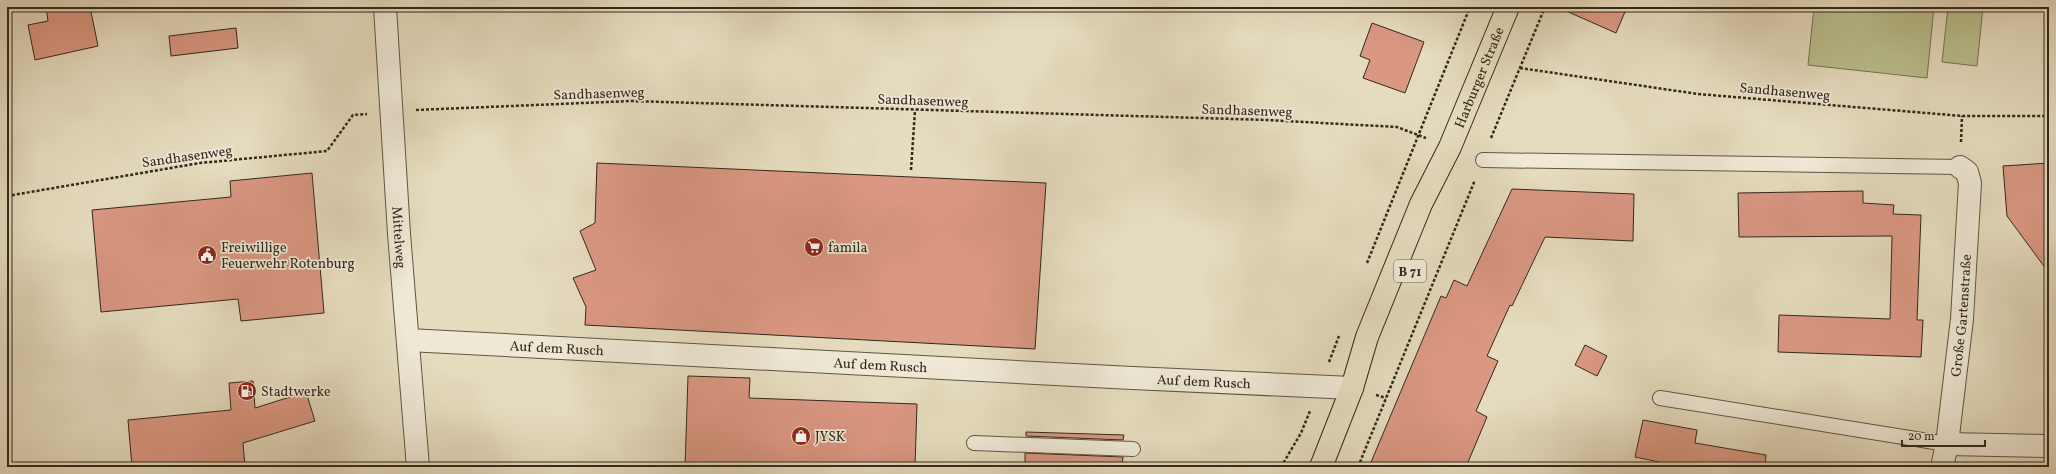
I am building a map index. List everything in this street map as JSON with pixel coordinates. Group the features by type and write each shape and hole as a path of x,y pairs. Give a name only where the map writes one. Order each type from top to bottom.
{"main road":[{"name":"Harburger Straße","path":"1321,467 1352,388 1367,337 1421,204 1450,147 1508,7"}],"street":[{"name":"Mittelweg","path":"385,7 393,111 399,234 418,467"},
{"name":"Große Gartenstraße","path":"1942,467 1947,444 1962,319 1970,183 1968,172 1960,166"},
{"name":"Auf dem Rusch","path":"408,340 1352,388"},
{"path":"1947,444 2049,446"}],"lane":[{"path":"1483,160 1960,166"},
{"path":"1660,398 1947,444"},
{"path":"974,443 1133,449"}],"path":[{"path":"1366,268 1470,7"},
{"path":"1358,467 1544,7"},
{"name":"Sandhasenweg","path":"1520,68 1698,94 1962,116 2049,116"},
{"name":"Sandhasenweg","path":"393,111 631,101 1267,120 1398,127 1450,147"},
{"path":"910,170 915,110"},
{"name":"Sandhasenweg","path":"7,196 200,162 327,151 353,115"},
{"path":"1281,467 1301,433 1339,335"}],"green space":[{"path":"1814,7 1934,7 1927,78 1808,65"},
{"path":"1948,7 1983,7 1977,66 1942,62"}],"building":[{"path":"46,7 90,7 98,46 35,60 28,25 48,21"},
{"path":"1557,7 1627,7 1616,33"},
{"path":"1372,23 1424,42 1405,93 1363,78 1370,60 1360,56"},
{"path":"236,28 238,48 171,56 169,36"},
{"name":"famila","path":"597,163 1046,183 1035,349 585,325 586,307 573,278 596,270 580,231 595,223"},
{"path":"2049,163 2049,273 2007,216 2003,166"},
{"name":"Freiwillige Feuerwehr Rotenburg","path":"312,173 324,313 241,321 238,299 101,312 92,210 231,197 230,181"},
{"path":"1512,189 1634,194 1633,241 1545,237 1512,306 1510,305 1487,356 1498,361 1476,411 1487,417 1466,467 1369,467 1441,296 1446,298 1454,280 1467,286"},
{"path":"1863,191 1863,203 1894,205 1893,214 1921,215 1917,320 1923,320 1921,357 1778,352 1779,315 1890,319 1892,236 1739,237 1738,193"},
{"path":"1585,345 1607,356 1597,376 1575,365"},
{"name":"JYSK","path":"688,376 750,378 749,398 917,404 915,467 685,467"},
{"path":"253,381 255,408 306,392 315,421 243,443 245,467 132,467 128,420 231,410 229,383"},
{"path":"1643,420 1697,430 1695,443 1766,455 1765,467 1658,467 1659,462 1635,457"},
{"path":"1026,432 1124,435 1123,440 1026,436"},
{"path":"1025,453 1123,457 1122,467 1025,467"}],"place":[{"name":"famila","path":"814,247"},
{"name":"Freiwillige Feuerwehr Rotenburg","path":"207,255"},
{"name":"Stadtwerke","path":"247,391"},
{"name":"JYSK","path":"801,436"}]}
